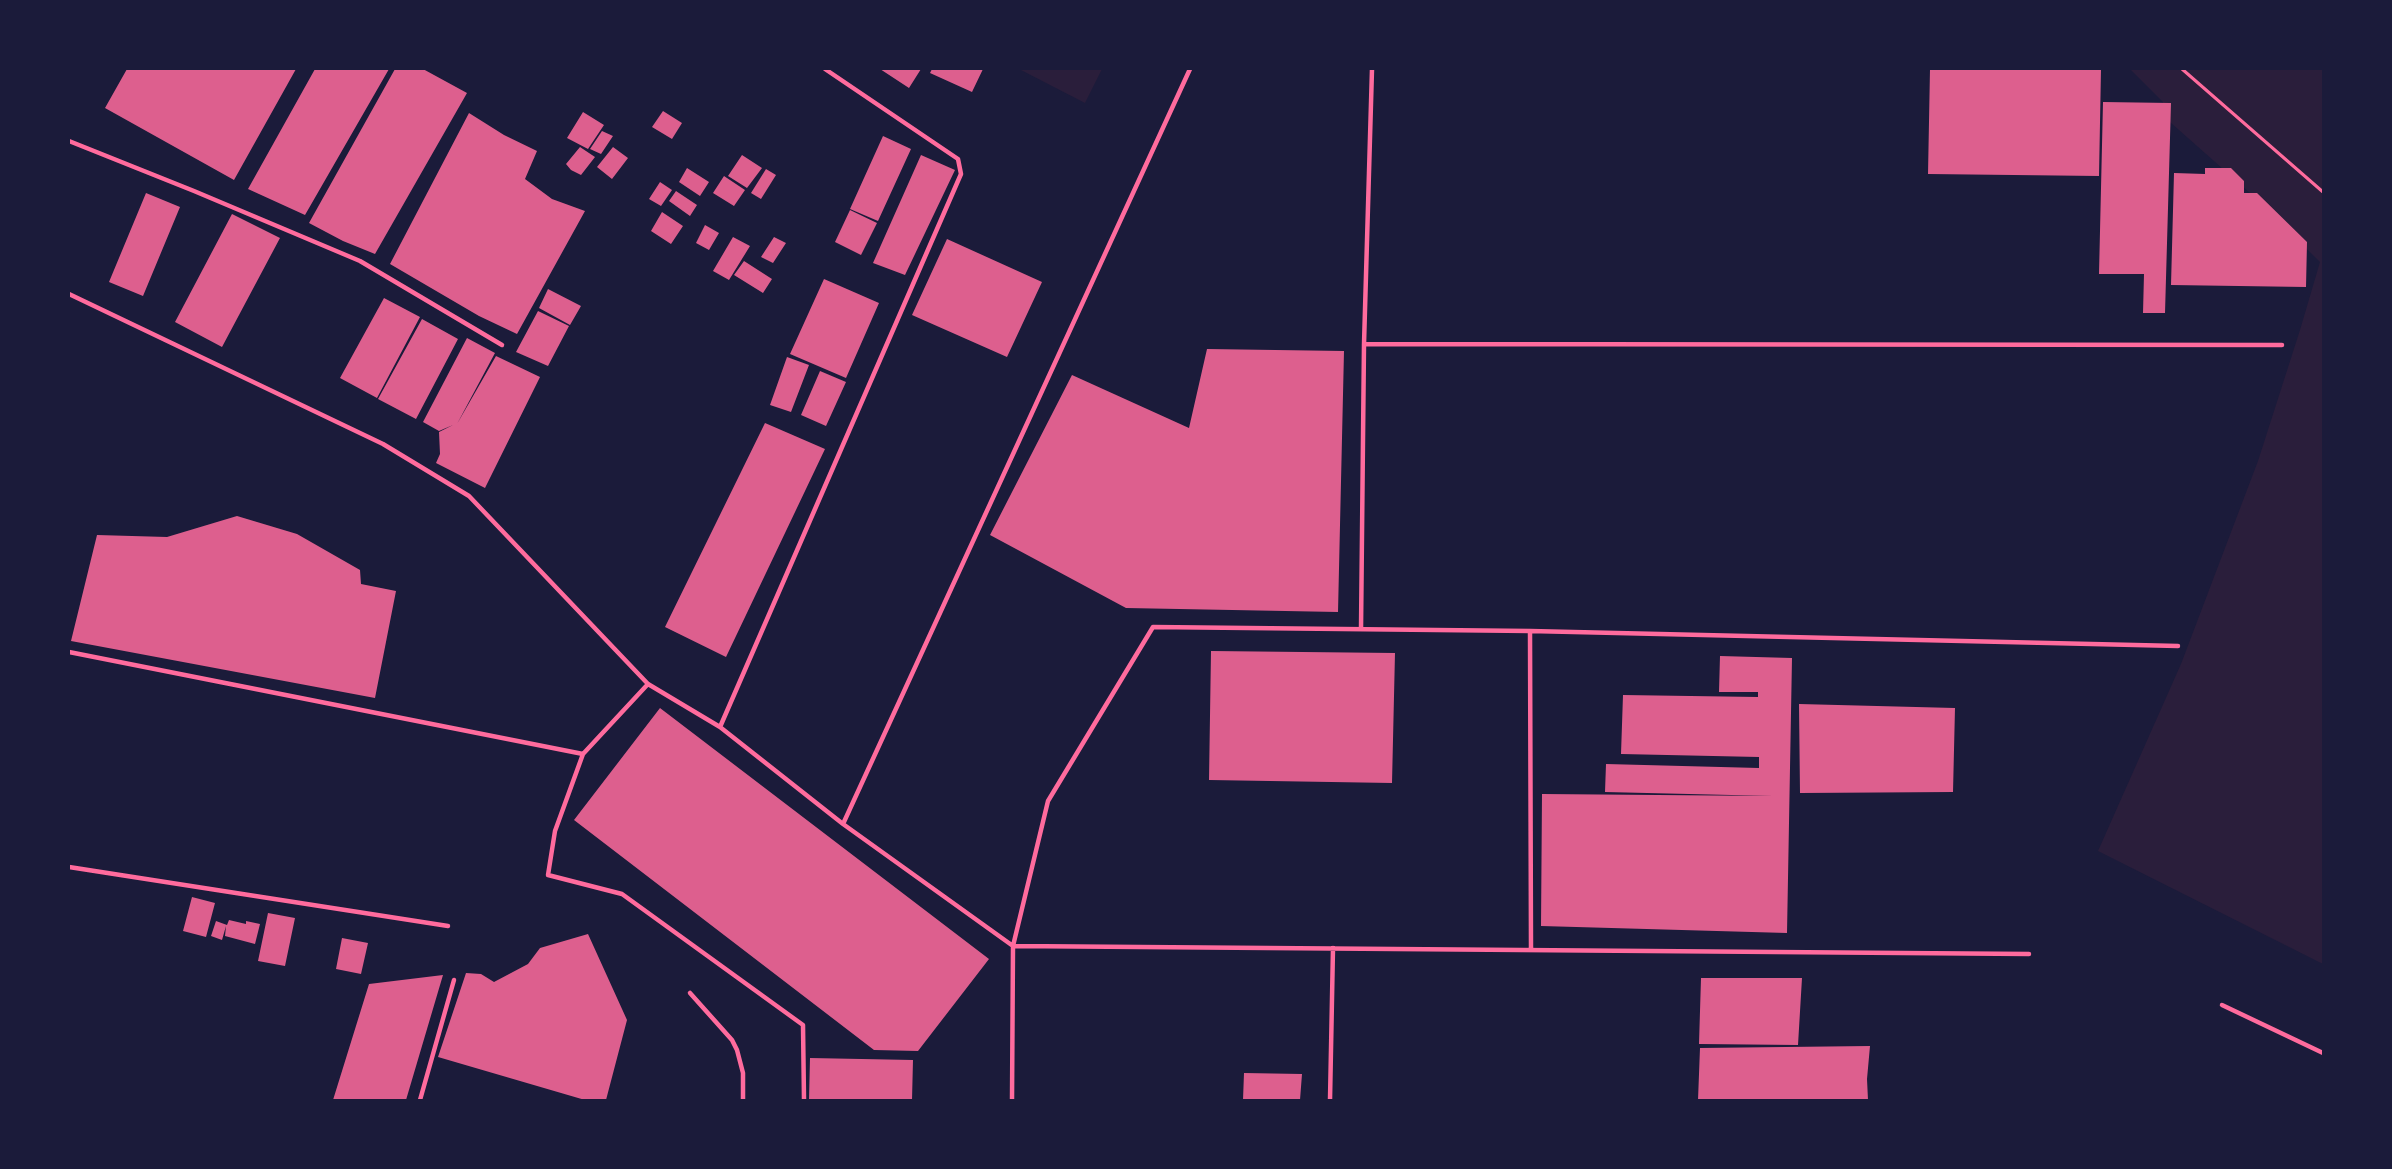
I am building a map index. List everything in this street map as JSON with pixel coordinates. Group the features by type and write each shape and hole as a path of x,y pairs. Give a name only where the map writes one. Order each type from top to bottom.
{"lane":[{"path":"720,727 961,174 958,159 825,69"},
{"path":"843,824 1190,69"},
{"path":"1361,629 1364,344 1372,69"},
{"path":"69,141 195,191 360,261 502,345"},
{"path":"69,294 383,444 469,496 648,684 720,727 843,824 1013,946 2029,954"},
{"path":"1364,344 2282,345"},
{"path":"1012,1100 1013,946 1048,801 1153,627 1530,631 2178,646"},
{"path":"1530,631 1531,950"},
{"path":"69,652 583,753"},
{"path":"648,684 583,753 555,831 548,875 622,894 803,1025 804,1100"},
{"path":"69,867 448,926"},
{"path":"1330,1100 1333,948"},
{"path":"420,1100 454,980"},
{"path":"690,993 732,1040 737,1050 742,1073 743,1100"},
{"path":"2222,1005 2323,1053"}],"path":[{"path":"2182,69 2323,192"}],"shaded area":[{"path":"1019,69 1102,69 1085,103"},
{"path":"2130,69 2323,69 2323,964 2098,851 2181,664 2258,461 2320,262 2249,192 2162,115 2163,102"}],"building":[{"path":"127,69 296,69 234,180 105,108"},
{"path":"315,69 389,69 305,215 248,189"},
{"path":"395,69 423,69 467,93 375,254 343,241 309,223"},
{"path":"880,69 921,69 909,88"},
{"path":"932,69 983,69 972,92 930,73"},
{"path":"1930,69 2101,69 2099,176 1928,174"},
{"path":"2103,102 2171,103 2165,313 2143,313 2144,274 2099,274"},
{"path":"663,111 682,123 672,139 652,127"},
{"path":"583,112 604,125 588,149 567,138"},
{"path":"469,113 504,135 537,151 525,179 552,199 585,211 517,334 479,316 390,264"},
{"path":"602,131 613,136 601,154 590,149"},
{"path":"883,136 911,149 878,221 850,209"},
{"path":"580,147 595,157 581,175 571,170 566,164"},
{"path":"613,147 628,158 612,179 597,167"},
{"path":"742,155 762,168 747,188 728,176"},
{"path":"921,155 955,170 905,275 873,263"},
{"path":"687,168 709,182 700,196 679,182"},
{"path":"2205,168 2231,168 2244,181 2244,193 2257,193 2307,242 2306,287 2171,285 2174,173 2205,174"},
{"path":"766,169 776,175 761,199 751,193"},
{"path":"724,176 745,190 734,206 713,193"},
{"path":"660,182 672,190 661,206 649,199"},
{"path":"676,191 697,205 690,216 669,201"},
{"path":"146,193 180,207 143,296 109,282"},
{"path":"850,210 877,223 861,255 835,242"},
{"path":"662,212 683,226 671,244 651,231"},
{"path":"232,214 280,238 222,347 175,322"},
{"path":"705,225 719,233 709,250 696,243"},
{"path":"733,237 750,246 729,280 713,271"},
{"path":"774,237 786,243 773,263 761,257"},
{"path":"947,239 1042,282 1007,357 912,315"},
{"path":"744,261 772,279 763,293 734,275"},
{"path":"824,279 879,303 846,378 790,354"},
{"path":"548,289 581,306 570,325 539,308"},
{"path":"384,298 420,317 377,398 340,378"},
{"path":"538,311 569,326 548,366 516,352"},
{"path":"422,319 458,339 416,419 378,399"},
{"path":"467,338 495,353 457,424 496,356 540,377 485,488 436,463 440,454 439,432 453,425 439,431 423,422"},
{"path":"1207,349 1344,351 1338,612 1126,608 990,535 1072,375 1189,428"},
{"path":"787,357 809,365 791,412 770,405"},
{"path":"820,371 846,382 826,426 801,415"},
{"path":"765,423 825,449 726,657 665,627"},
{"path":"237,516 297,534 360,570 361,584 396,591 375,698 71,641 97,535 167,537"},
{"path":"1211,651 1395,653 1392,783 1209,780"},
{"path":"1720,656 1792,658 1787,933 1541,926 1542,794 1773,796 1605,792 1606,764 1759,768 1759,757 1621,754 1623,695 1758,697 1758,692 1719,692"},
{"path":"1799,704 1955,708 1953,792 1800,793"},
{"path":"660,708 989,959 918,1051 874,1050 574,820"},
{"path":"192,897 215,903 206,937 183,931"},
{"path":"268,913 295,918 285,966 258,961"},
{"path":"229,920 260,924 255,944 225,936 226,926 222,940 211,936 216,921 227,925"},
{"path":"588,934 627,1020 606,1100 585,1100 438,1057 466,973 481,974 494,982 528,964 540,948"},
{"path":"342,938 368,943 361,974 336,969"},
{"path":"443,975 406,1100 333,1100 369,984"},
{"path":"1701,978 1802,978 1798,1045 1699,1044"},
{"path":"1870,1046 1868,1100 1698,1100 1700,1048"},
{"path":"810,1058 913,1060 912,1100 809,1100"},
{"path":"1244,1073 1302,1074 1300,1100 1243,1100"}]}
